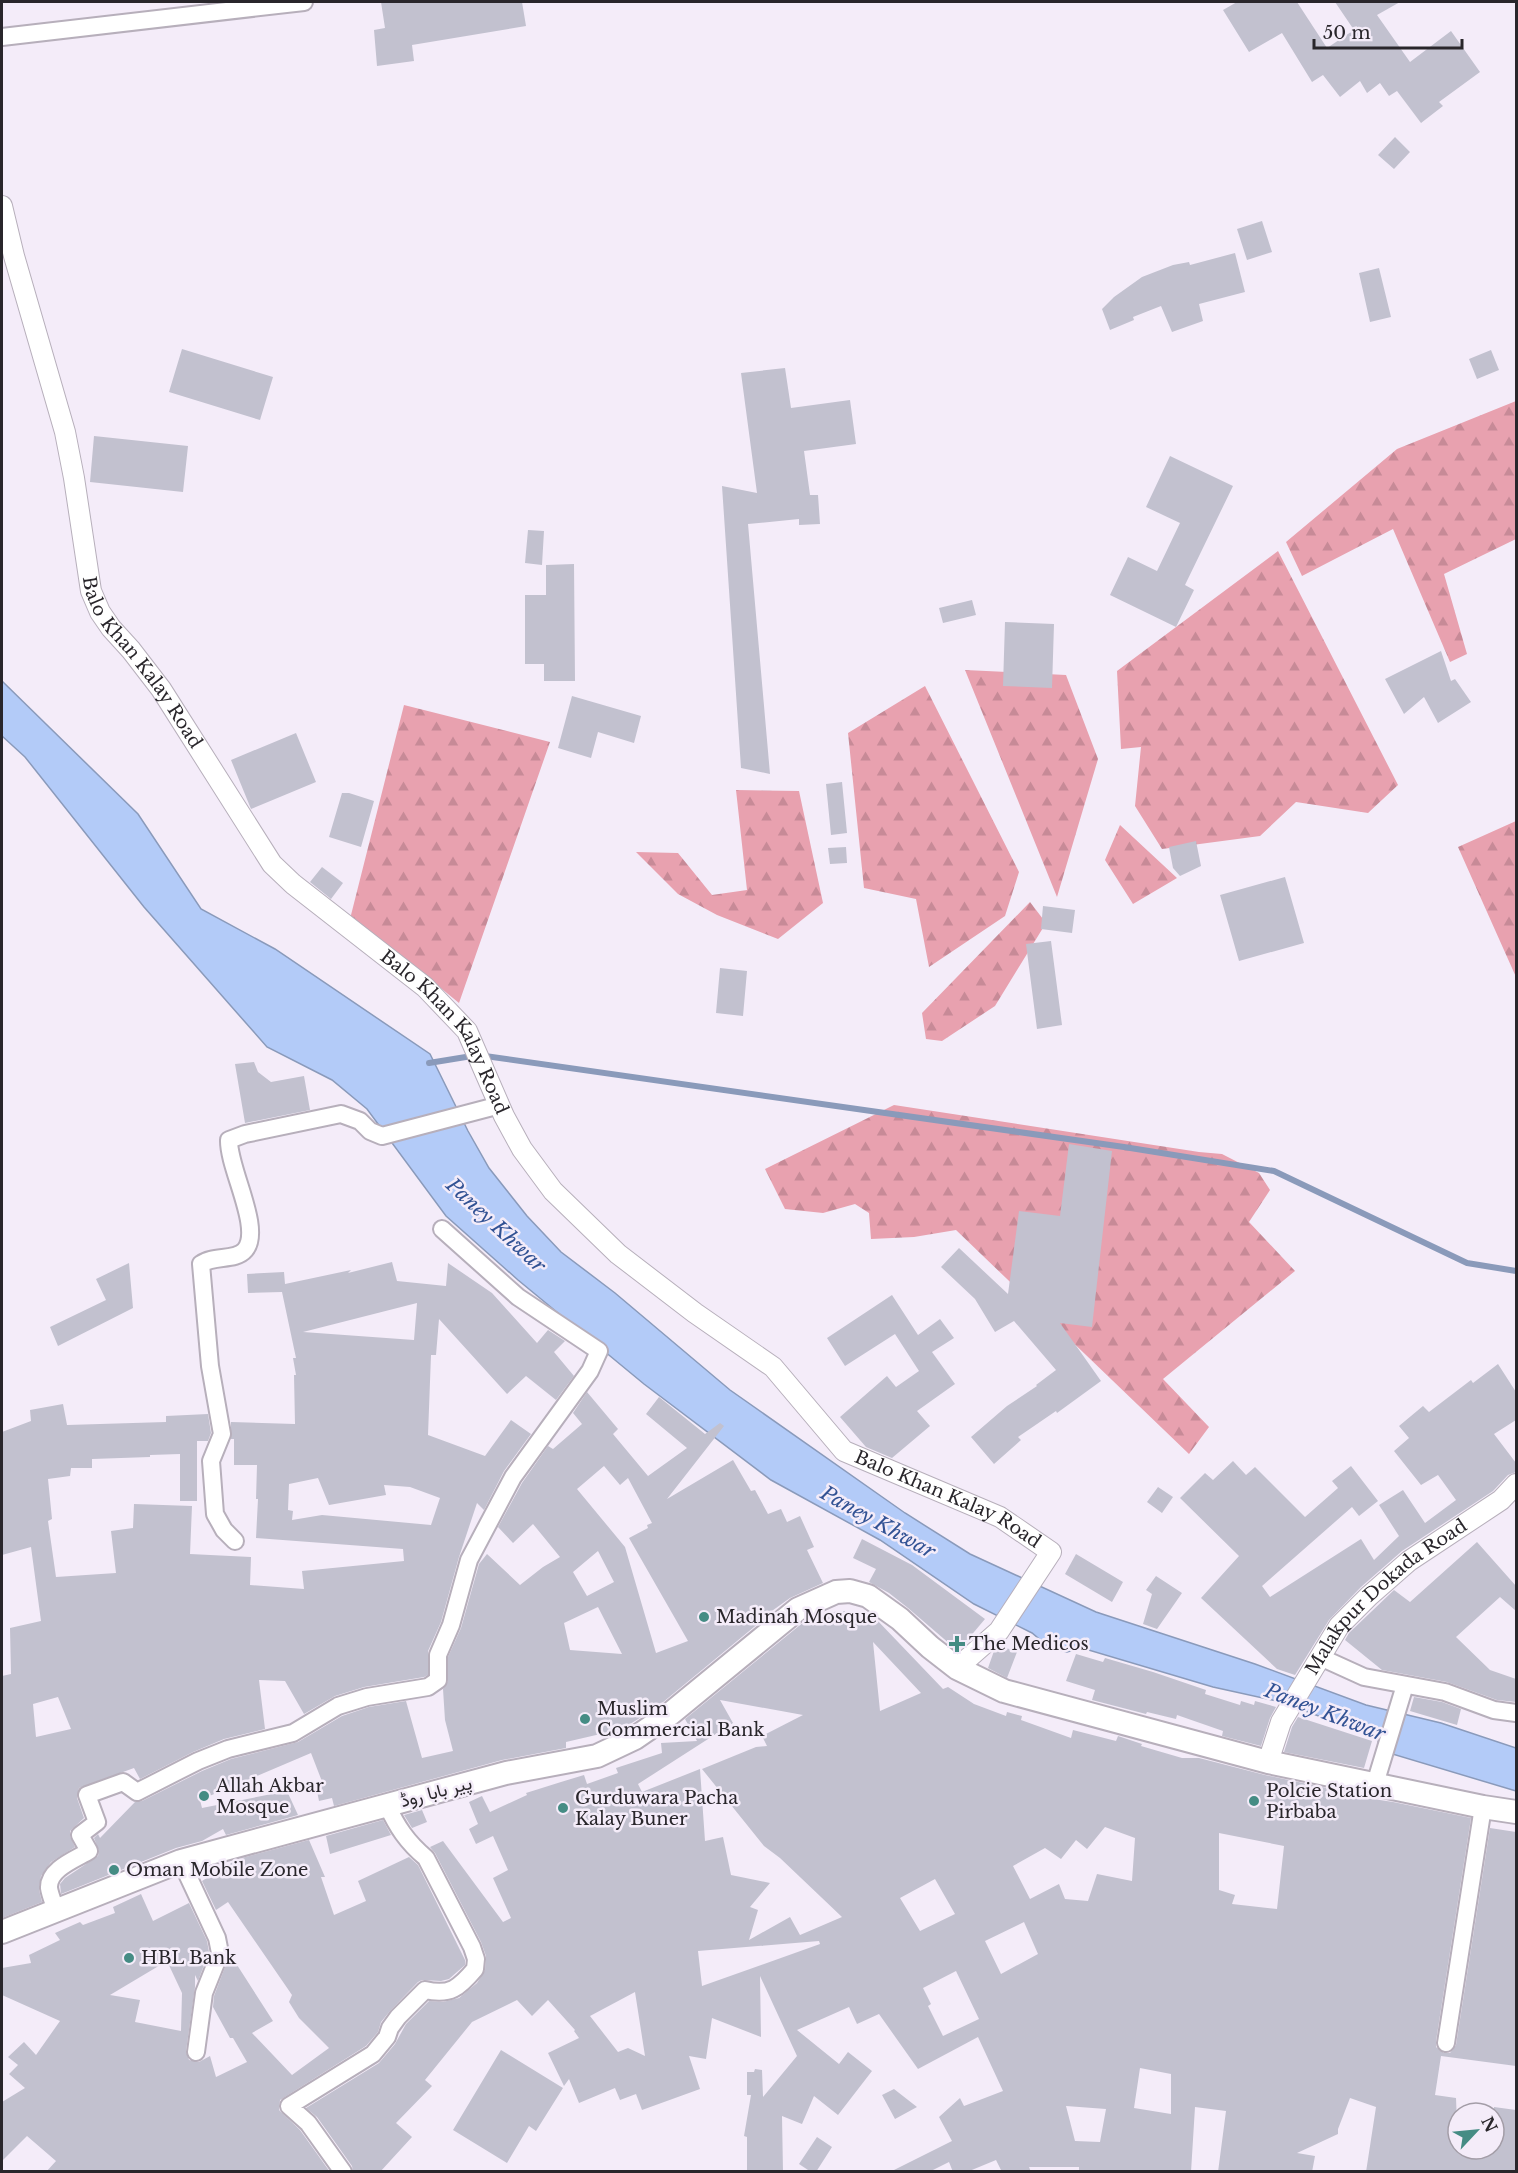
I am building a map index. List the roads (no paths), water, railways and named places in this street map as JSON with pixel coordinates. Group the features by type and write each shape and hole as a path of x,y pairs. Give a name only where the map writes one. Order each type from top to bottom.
{"main road":[{"name":"پیر بابا روڈ","path":"2,1932 181,1861 506,1773 597,1756 635,1738 670,1714 798,1609 836,1592 850,1591 868,1596 900,1619 957,1668"},
{"path":"957,1668 1004,1691 1268,1762 1516,1812"}],"street":[{"path":"2,37 304,2"},
{"name":"Balo Khan Kalay Road","path":"2,207 65,432 91,591 100,612 111,628 161,689 272,864 293,885 425,987 467,1031 522,1149 553,1191 618,1254 695,1313 773,1367 844,1451 1000,1517 1051,1552 999,1630 957,1668"},
{"path":"235,1541 224,1530 214,1514 211,1461 222,1434 210,1366 201,1264 207,1260 235,1256 244,1252 249,1243 249,1215 230,1158 229,1140 245,1134 341,1114 360,1120 370,1131 382,1136 500,1106"},
{"path":"56,1911 49,1888 50,1881 56,1871 89,1851 80,1835 97,1822 87,1795 123,1782 137,1792 228,1749 293,1733 338,1706 367,1697 428,1687 438,1680 438,1655 451,1625 469,1560 513,1477 590,1371 599,1351 519,1297 442,1229"},
{"name":"Malakpur Dokada Road","path":"1268,1762 1281,1722 1339,1626 1409,1561 1501,1500 1516,1484"},
{"path":"1315,1665 1445,1692 1494,1710 1516,1713"},
{"path":"1376,1784 1405,1685"},
{"path":"343,2172 308,2123 289,2106 373,2054 387,2037 390,2028 425,1990 434,1992 454,1990 475,1969 476,1959 472,1947 426,1858 402,1834 387,1805"},
{"path":"1446,2043 1483,1807"},
{"path":"181,1861 217,1938 220,1953 204,1993 196,2052"}],"water":[{"name":"Paney Khwar","path":"2,681 138,814 201,909 275,949 430,1054 489,1168 527,1216 561,1252 615,1293 730,1390 905,1513 970,1554 1096,1612 1255,1664 1366,1705 1441,1723 1516,1748 1516,1791 1379,1750 1378,1738 1281,1702 1213,1687 1082,1648 1067,1652 1050,1648 1032,1633 974,1604 880,1540 771,1480 644,1384 518,1280 446,1216 367,1109 332,1080 267,1047 144,907 25,757 2,736"}],"waterway":[{"path":"429,1063 478,1055 1124,1147 1274,1171 1467,1263 1516,1271"}],"place":[{"name":"Madinah Mosque","path":"704,1617"},
{"name":"The Medicos","path":"957,1644"},
{"name":"Muslim Commercial Bank","path":"585,1719"},
{"name":"Allah Akbar Mosque","path":"204,1796"},
{"name":"Polcie Station Pirbaba","path":"1254,1801"},
{"name":"Gurduwara Pacha Kalay Buner","path":"563,1808"},
{"name":"Oman Mobile Zone","path":"114,1870"},
{"name":"HBL Bank","path":"129,1958"}]}
